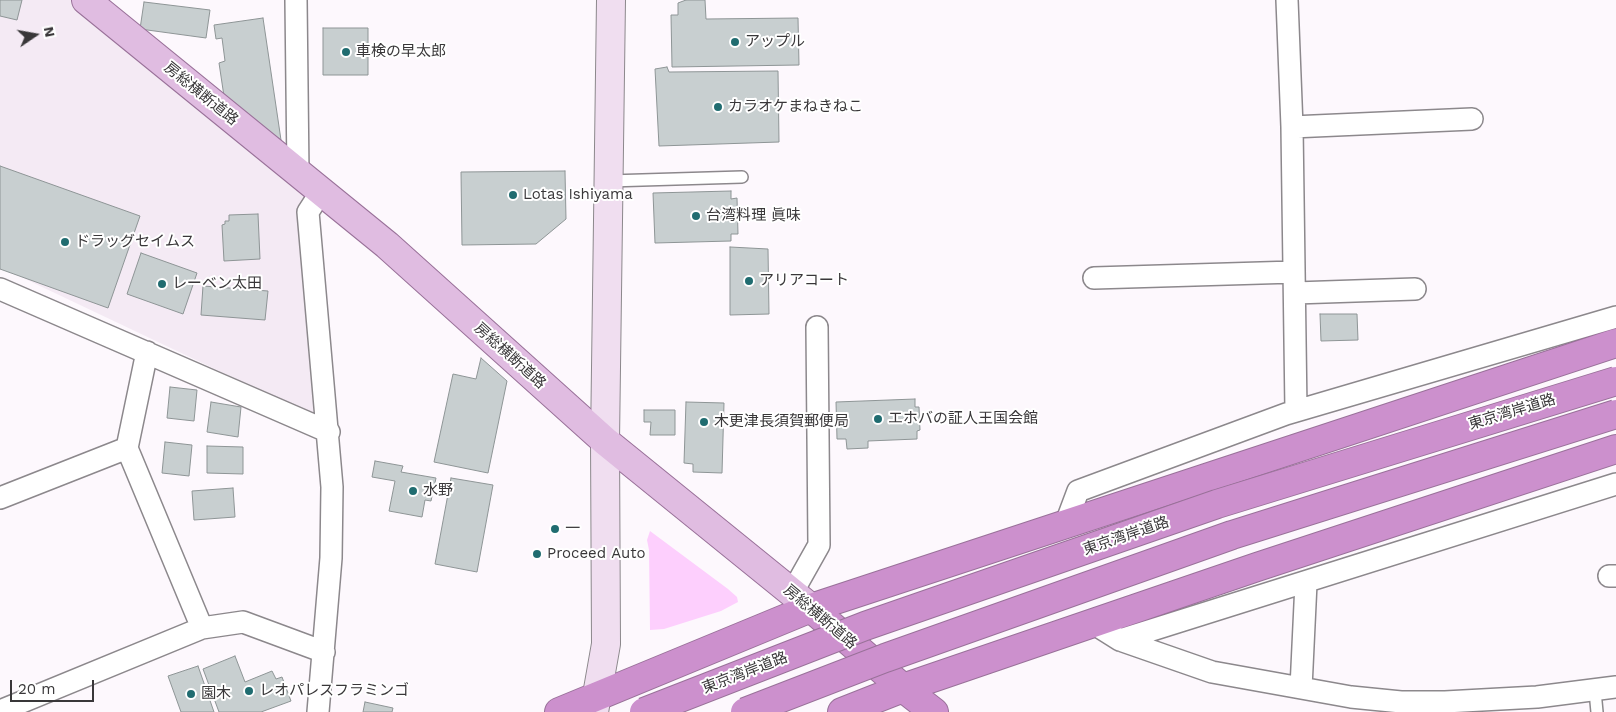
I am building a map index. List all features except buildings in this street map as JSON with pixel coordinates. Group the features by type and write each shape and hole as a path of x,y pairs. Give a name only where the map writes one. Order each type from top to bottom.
{"highway":[{"path":"559,712 595,705 802,600 1066,523 1616,342"},
{"name":"東京湾岸道路","path":"644,712 865,626 1208,508 1616,380"},
{"path":"745,712 885,658 1232,535 1616,414"},
{"path":"842,712 903,688 1257,567 1616,449"},
{"name":"房総横断道路","path":"802,600 903,688 934,712"}],"main road":[{"name":"房総横断道路","path":"86,0 387,245 605,441 802,600"}],"street":[{"path":"296,0 298,173"},
{"path":"595,705 606,644 605,441 611,0"},
{"path":"1287,0 1292,127 1296,411"},
{"path":"1292,127 1472,119"},
{"path":"318,712 332,534 329,432 308,212 321,192"},
{"path":"1094,278 1294,282 1415,289"},
{"path":"0,289 329,432"},
{"path":"1066,523 1078,491 1296,411 1616,317"},
{"path":"802,600 819,545 817,327"},
{"path":"147,352 128,448 202,628"},
{"path":"0,498 128,448"},
{"path":"1120,640 1616,484"},
{"path":"1300,688 1306,583"},
{"path":"0,711 202,628 243,622 324,652"},
{"path":"1093,623 1120,640 1212,672 1351,697 1400,702 1509,705 1616,687"}],"lane":[{"path":"609,181 742,176"},
{"path":"1595,691 1596,712"}],"shaded area":[{"path":"0,0 73,0 309,190 297,213 314,416 0,267"},
{"path":"650,531 728,589 737,597 738,602 721,611 664,629 650,630 649,550 647,540"}],"place":[{"name":"アップル","path":"735,42"},
{"name":"車検の早太郎","path":"346,52"},
{"name":"カラオケまねきねこ","path":"718,107"},
{"name":"Lotas Ishiyama","path":"513,195"},
{"name":"台湾料理 眞味","path":"696,216"},
{"name":"ドラッグセイムス","path":"65,242"},
{"name":"アリアコート","path":"749,281"},
{"name":"レーベン太田","path":"162,284"},
{"name":"エホバの証人王国会館","path":"878,419"},
{"name":"木更津長須賀郵便局","path":"704,422"},
{"name":"水野","path":"413,491"},
{"name":"一","path":"555,529"},
{"name":"Proceed Auto","path":"537,554"},
{"name":"レオパレスフラミンゴ","path":"249,691"},
{"name":"園木","path":"191,694"}]}
